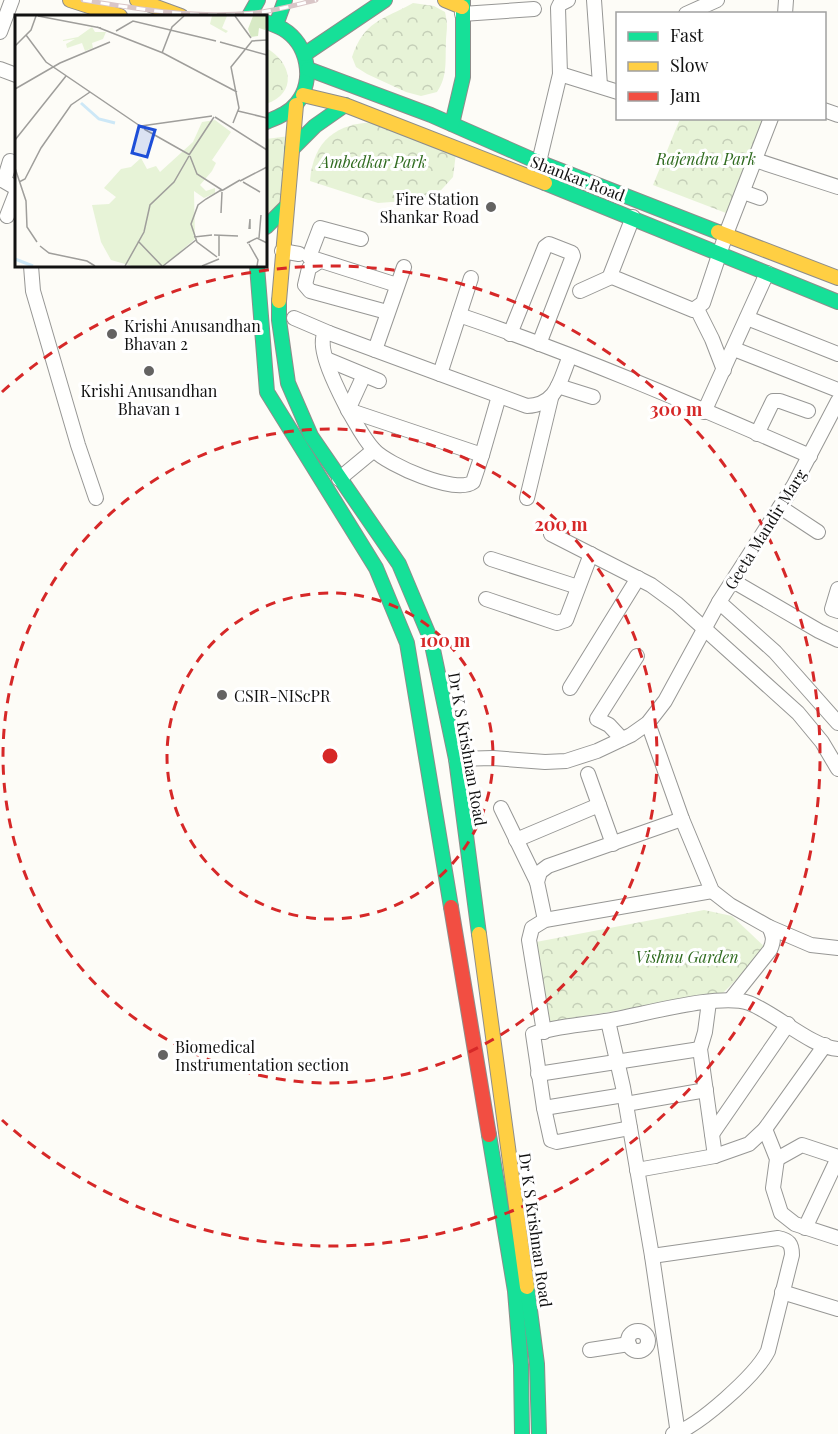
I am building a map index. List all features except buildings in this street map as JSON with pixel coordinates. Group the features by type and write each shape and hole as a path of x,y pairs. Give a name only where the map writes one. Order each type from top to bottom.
{"street":[{"path":"70,0 117,15"},
{"path":"137,0 179,15"},
{"path":"250,15 258,0"},
{"path":"285,0 271,24 293,36 305,54 308,69"},
{"path":"305,54 385,0"},
{"path":"444,0 463,7 534,9"},
{"path":"525,175 535,161 560,74 558,8 560,4 568,0"},
{"path":"594,0 600,86"},
{"path":"690,12 717,0"},
{"path":"0,32 8,1"},
{"path":"452,124 463,77 463,7"},
{"path":"0,69 15,75"},
{"name":"Shankar Road","path":"308,69 452,124 535,161 838,278"},
{"name":"Dr K S Krishnan Road","path":"308,69 308,78 299,100 282,250 279,320 288,383 311,436 399,564 431,640 456,759 537,1364 539,1434"},
{"path":"560,74 616,91"},
{"path":"267,122 285,114 299,100"},
{"name":"Shankar Road","path":"299,100 345,105 633,217 838,302"},
{"path":"292,149 315,126 345,105"},
{"path":"580,291 611,277 693,309 697,309 704,303 726,234 770,120"},
{"path":"15,162 10,160 4,181 15,187"},
{"path":"755,160 838,186"},
{"path":"743,192 760,198"},
{"path":"8,216 15,196"},
{"path":"267,226 286,206"},
{"path":"611,277 610,274 633,217"},
{"path":"362,238 320,228 309,257 397,285"},
{"path":"510,334 544,247 549,244 572,253 573,256 539,344"},
{"path":"282,250 299,254"},
{"path":"321,261 309,268 305,285 310,291 387,312"},
{"path":"31,267 33,291 78,446 96,498"},
{"name":"Dr K S Krishnan Road","path":"257,267 267,392 376,568 406,643 515,1291 521,1365 522,1434"},
{"path":"375,350 404,267"},
{"path":"704,412 767,273"},
{"path":"440,374 471,278"},
{"path":"697,309 724,370"},
{"path":"459,315 570,356 810,456"},
{"path":"294,318 527,406 545,403 554,392"},
{"path":"747,318 838,354"},
{"path":"329,333 324,334 322,339 326,359 348,410 374,450 391,463 414,474 462,487 473,482 499,396"},
{"path":"734,350 838,390"},
{"path":"527,498 554,392 570,356"},
{"path":"326,359 379,381"},
{"path":"348,410 363,375"},
{"path":"554,392 593,397"},
{"path":"757,434 773,401 780,401 807,411"},
{"name":"Geeta Mandir Marg","path":"838,401 834,420 719,602 775,652 838,723"},
{"path":"348,410 482,455"},
{"path":"339,479 374,450"},
{"path":"780,507 818,532"},
{"path":"551,534 651,585 677,604 798,713 822,742 838,769"},
{"path":"486,599 557,623 562,622 566,620 591,554"},
{"path":"491,559 578,587"},
{"path":"570,688 638,578"},
{"path":"733,581 819,632 838,640"},
{"path":"838,589 832,609 838,611"},
{"path":"456,759 566,761 622,740 648,723 665,701 719,602"},
{"path":"622,740 609,725 597,719 637,656"},
{"path":"648,723 682,819 712,891 730,905 769,927 811,945 838,948"},
{"path":"588,774 613,844"},
{"path":"516,840 599,805"},
{"path":"501,808 537,882 545,920"},
{"path":"537,882 540,872 548,866 682,819"},
{"path":"544,1032 529,940 532,928 545,920 712,891"},
{"path":"730,999 770,950 774,942 769,927"},
{"path":"457,942 480,939"},
{"path":"630,1128 553,1142 549,1137 533,1034 730,999 747,1002 770,1012 831,1047 765,1129 749,1144 715,1156 637,1170"},
{"path":"709,1002 700,1049 715,1156"},
{"path":"608,1021 618,1062 652,1256 676,1434 698,1421 762,1363 768,1351 792,1247 787,1240 778,1238 652,1256"},
{"path":"712,1134 788,1024"},
{"path":"538,1074 700,1049"},
{"path":"544,1108 706,1090"},
{"path":"765,1129 777,1159 773,1188 778,1206 787,1219 805,1228 838,1238"},
{"path":"777,1159 802,1145 838,1158 805,1228"},
{"path":"782,1292 838,1309"},
{"path":"590,1350 629,1344 630,1334 637,1330 645,1332 646,1338 663,1334"}],"green space":[{"path":"413,3 434,6 445,12 447,24 445,68 441,86 437,92 421,96 406,92 367,74 356,67 352,57 369,28"},
{"path":"267,49 281,61 288,77 283,93 267,104"},
{"name":"Rajendra Park","path":"680,120 764,120 726,213 653,185"},
{"name":"Ambedkar Park","path":"376,122 456,153 453,177 433,199 378,203 310,181 316,155 330,137 350,126"},
{"path":"290,136 283,201 267,215 267,139"},
{"name":"Vishnu Garden","path":"704,910 732,916 767,949 723,993 550,1022 536,942"}],"railway":[{"path":"83,0 146,10 211,15 261,12 316,0"}],"traffic: fast":[{"path":"250,15 258,0"},
{"path":"276,25 285,0"},
{"path":"305,54 385,0"},
{"path":"452,124 463,77 463,0"},
{"path":"267,22 283,29 292,36 303,53 307,73 303,94 297,103 287,112 267,122"},
{"path":"308,69 431,115 531,159 718,232"},
{"path":"292,149 315,126 345,105"},
{"path":"545,183 838,302"},
{"path":"267,226 287,206"},
{"path":"257,267 267,392 376,568 407,643 451,907"},
{"path":"279,301 279,320 288,383 311,436 399,564 431,640 456,759 479,934"},
{"path":"489,1135 515,1291 521,1365 522,1434"},
{"path":"527,1287 537,1364 539,1434"}],"traffic: slow":[{"path":"70,0 117,15"},
{"path":"137,0 178,15"},
{"path":"445,0 462,7"},
{"path":"303,95 345,105 545,183"},
{"path":"279,301 296,105"},
{"path":"718,232 838,278"},
{"path":"479,934 527,1287"}],"traffic: jam":[{"path":"451,907 489,1135"}],"place":[{"name":"Fire Station Shankar Road","path":"491,207"},
{"name":"Krishi Anusandhan Bhavan 2","path":"112,334"},
{"name":"Krishi Anusandhan Bhavan 1","path":"149,371"},
{"name":"CSIR-NIScPR","path":"222,695"},
{"name":"Biomedical Instrumentation section","path":"163,1055"}]}
